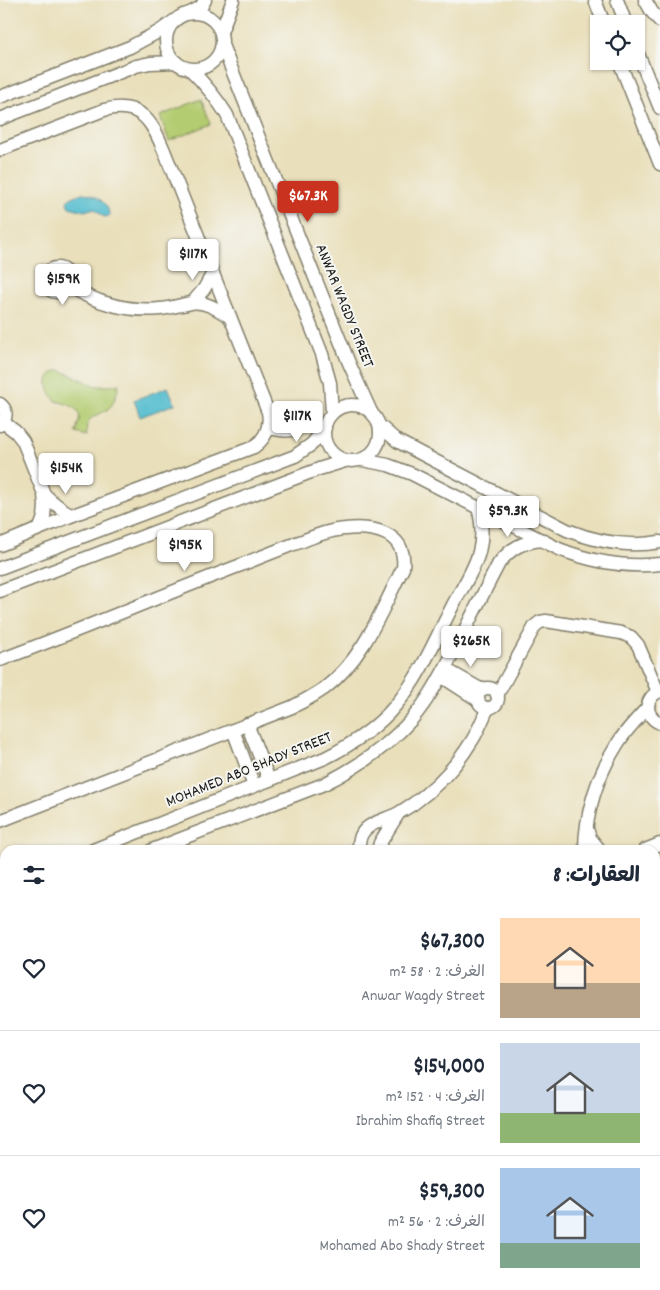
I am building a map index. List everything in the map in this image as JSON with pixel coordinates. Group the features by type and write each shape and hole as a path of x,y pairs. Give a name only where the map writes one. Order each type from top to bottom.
{"street":[{"path":"0,97 130,46 200,7 205,0"},
{"path":"174,21 167,35 166,42 171,57 182,66 197,69 211,64 220,52 221,38 233,0"},
{"path":"594,0 600,15"},
{"path":"617,0 623,15"},
{"path":"645,0 660,21"},
{"path":"190,13 209,17 216,24 221,38"},
{"name":"ANWAR WAGDY STREET","path":"221,38 352,371 371,412"},
{"path":"0,119 136,66 158,62 176,62"},
{"path":"190,69 208,87 226,115 322,354 330,383 332,413"},
{"path":"623,70 660,164"},
{"path":"645,70 660,108"},
{"path":"0,150 113,108 133,110 149,121 159,138 268,412 269,419 264,438 260,443 248,450 73,515 0,545"},
{"path":"193,302 204,289 212,273"},
{"path":"68,285 95,300 108,304 129,308 162,309 193,302 212,307 230,317"},
{"path":"0,404 3,406 6,414 2,423 16,432 23,441 44,494 44,517 40,528"},
{"path":"0,568 295,456 304,451 319,437 332,413 339,408 355,405 364,407 378,421 381,434 379,443 369,456 362,460 351,462 337,458 331,452 326,445 324,428"},
{"path":"268,428 292,430 297,427 308,413"},
{"path":"380,426 397,441 567,530 584,537 618,544 635,545 660,542"},
{"path":"295,456 301,463 300,476"},
{"path":"362,460 388,465 412,474 576,556 595,561 630,565 660,564"},
{"path":"0,591 300,476 345,461"},
{"path":"44,494 58,506 73,515"},
{"name":"MOHAMED ABO SHADY STREET","path":"106,845 325,758 369,731 388,713 415,679 476,560 482,530 478,507"},
{"path":"0,660 321,534 357,528 378,531 386,533 393,538 399,544 402,551 403,568 364,646 340,675 325,688 292,707 0,821"},
{"path":"165,845 324,784 344,774 381,749 413,718 426,701 443,673 499,563 507,553 518,546 543,540"},
{"path":"595,561 600,541"},
{"path":"476,560 495,570"},
{"path":"443,673 483,700 496,704 497,695 535,626 540,622 546,620 621,633 630,637 640,647 659,691 652,695 649,701 649,714 660,723"},
{"path":"359,845 360,838 372,823 398,814 415,802 447,774 459,760 474,738 483,700"},
{"path":"585,845 591,806 607,763 623,736 648,707"},
{"path":"247,724 269,780"},
{"path":"233,730 254,786"},
{"path":"379,845 398,814"},
{"path":"587,829 590,838 596,845"}],"green space":[{"path":"201,99 211,124 169,141 160,116"},
{"path":"60,370 96,386 119,384 112,405 93,417 88,423 86,429 87,436 76,433 79,416 76,409 56,401 50,393 48,379 54,372"}],"water":[{"path":"82,193 96,197 104,203 109,211 109,216 104,217 95,209 85,211 69,207 68,200"},
{"path":"168,387 175,404 140,417 134,400"}]}
